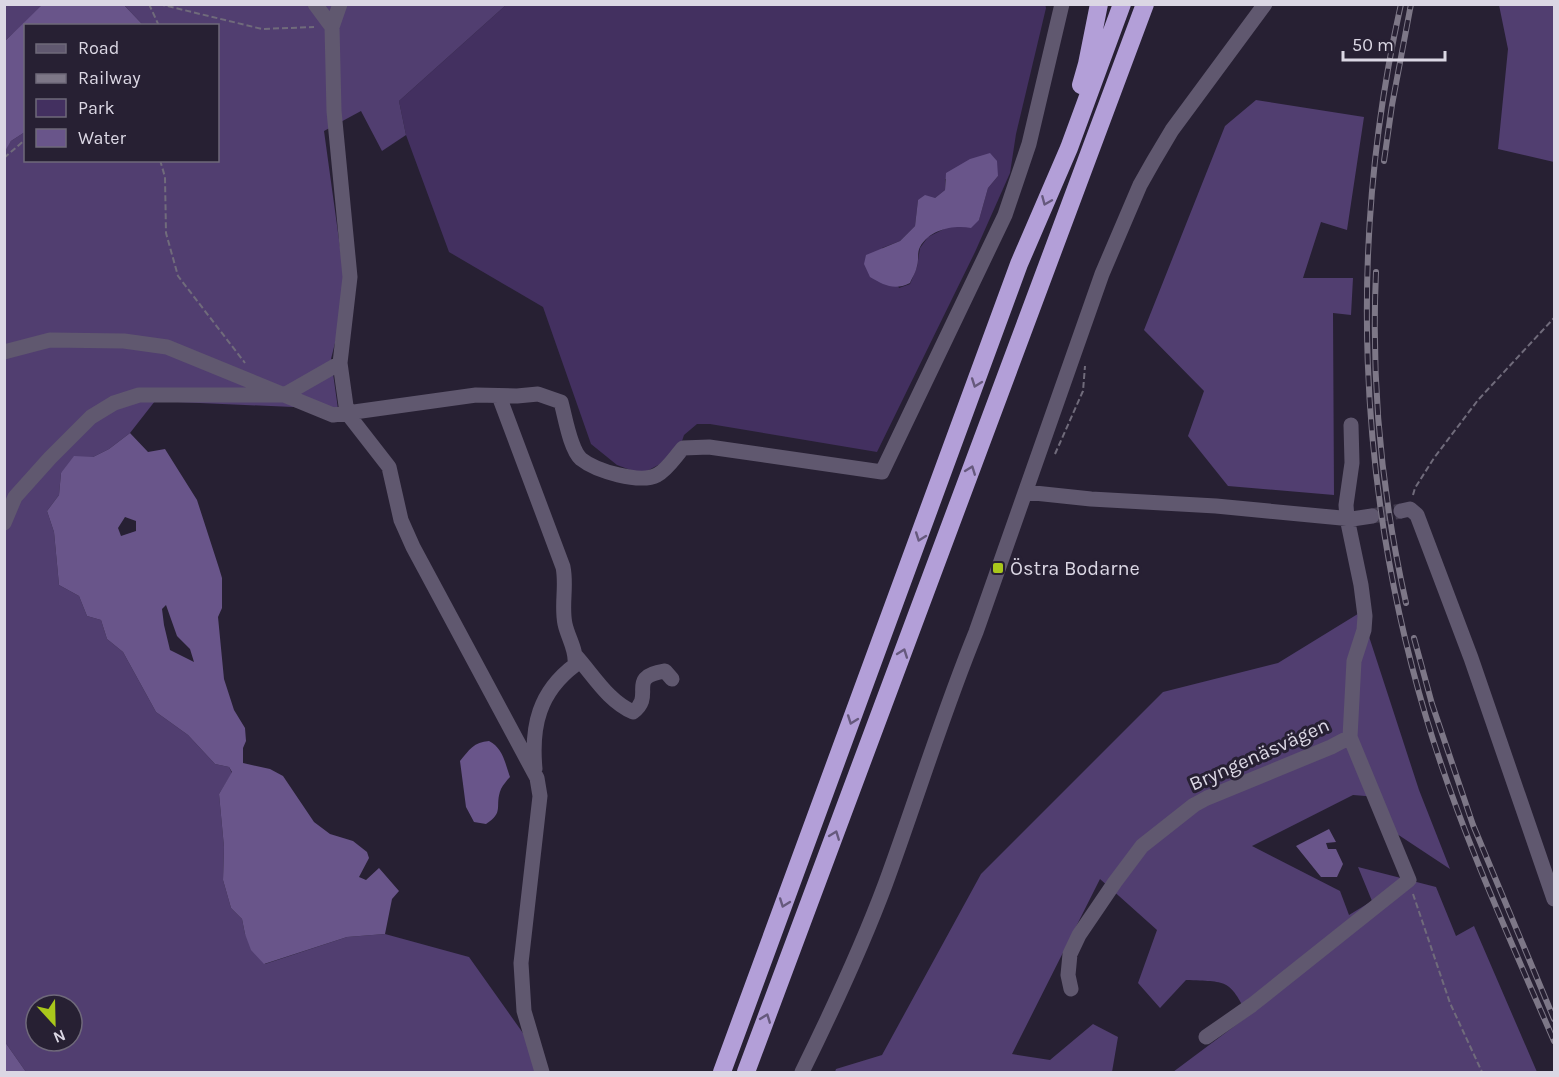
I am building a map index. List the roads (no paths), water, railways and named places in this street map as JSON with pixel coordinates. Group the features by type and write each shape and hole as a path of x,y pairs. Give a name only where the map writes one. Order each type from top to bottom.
{"highway":[{"path":"1069,148 1071,113 1087,64 1099,4"},
{"path":"722,1072 1019,264 1069,148 1122,4"},
{"path":"746,1072 1145,4"}],"street":[{"path":"315,4 332,27"},
{"path":"340,4 332,27 334,111 350,277 340,363 346,413 389,467 401,520 413,547 535,774"},
{"path":"4,352 50,340 124,341 167,347 333,416 476,395 538,394 561,402 569,435 580,458 610,474 656,476 683,448 709,447 882,472 1005,215 1029,144 1062,4"},
{"path":"802,1072 877,905 1102,274 1140,185 1172,130 1263,6"},
{"path":"4,524 15,497 50,458 91,417 114,403 139,395 284,395 340,363"},
{"path":"499,396 563,567 565,623 576,656 576,665 555,682 538,715 534,748 535,774 540,796 521,963 524,1011 542,1072"},
{"name":"Bryngenäsvägen","path":"1071,989 1068,964 1079,935 1142,846 1194,804 1350,737 1354,661 1364,630 1365,616 1346,505 1352,463 1351,425"},
{"path":"1025,492 1347,518 1372,516"},
{"path":"1406,510 1417,516 1467,647 1554,899"},
{"path":"576,656 606,693 621,707 633,712 640,707 644,698 641,687 645,678 653,673 665,671 672,679"},
{"path":"1206,1037 1252,1005 1409,880 1350,737"}],"water":[{"path":"43,4 124,5 142,24 24,24 24,133 11,141 5,151 5,41"},
{"path":"990,153 997,161 998,176 988,188 979,220 971,228 950,228 936,232 924,241 919,249 918,264 910,283 894,287 870,277 864,264 866,255 900,241 915,226 918,200 925,195 935,198 945,190 946,173 970,159"},
{"path":"130,433 148,452 165,449 197,500 222,578 222,608 218,617 224,679 234,710 245,728 243,763 270,769 283,776 314,822 330,834 353,841 367,852 369,858 359,877 366,880 379,868 399,891 392,899 385,934 347,937 264,964 251,950 242,919 231,908 223,880 224,847 219,794 232,772 229,767 215,764 188,735 156,712 123,652 107,639 101,620 87,616 79,596 59,585 54,532 47,511 59,495 61,473 74,456 93,457 109,449","holes":["125,517 136,521 136,531 121,536 118,528","166,605 177,636 190,649 194,662 170,650 162,609"]},
{"path":"489,741 500,752 510,777 501,789 495,816 486,824 474,822 466,807 460,761 476,745"},
{"path":"1329,829 1336,842 1326,843 1328,849 1336,849 1343,864 1337,877 1321,877 1296,846"},
{"path":"5,1042 26,1072 5,1072"}],"tunnel":[{"path":"1372,516 1401,511"}],"railway":[{"path":"1401,4 1384,93 1373,182 1367,272 1368,362 1374,452 1386,541 1403,629 1426,717 1453,800 1554,1041"},
{"path":"1384,161 1411,4"},
{"path":"1376,272 1375,355 1380,438 1390,521 1406,603"},
{"path":"1414,638 1432,704 1473,825 1554,1019"}],"place":[{"name":"Östra Bodarne","path":"998,568"}]}
